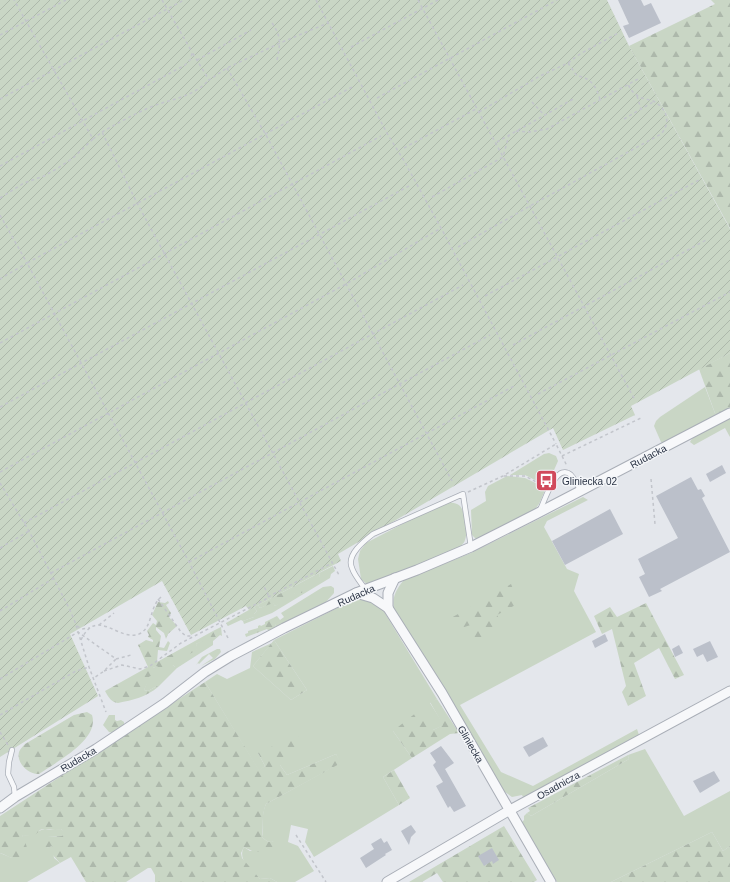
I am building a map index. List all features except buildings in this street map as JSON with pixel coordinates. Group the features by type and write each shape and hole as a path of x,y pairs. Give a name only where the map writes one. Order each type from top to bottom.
{"street":[{"name":"Rudacka","path":"0,808 15,797 96,749 165,703 205,672 284,628 356,594 471,547 581,492 730,413"},
{"path":"388,608 388,593 395,578"},
{"name":"Gliniecka","path":"356,594 373,598 388,608 442,693 551,882"},
{"name":"Osadnicza","path":"387,882 510,810 522,805 730,691"}],"lane":[{"path":"536,514 541,509 553,481 558,475 565,473 571,475 581,492"},
{"path":"366,590 351,567 352,558 361,545 373,534 463,494 471,547"},
{"path":"12,750 8,774 14,787 15,797"}],"path":[{"path":"14,0 93,139"},
{"path":"0,36 66,0"},
{"path":"162,0 209,80"},
{"path":"0,99 184,0"},
{"path":"316,0 388,135 441,228 571,475"},
{"path":"418,0 635,400"},
{"path":"350,47 438,0"},
{"path":"377,98 557,0"},
{"path":"0,198 24,183 44,176 58,168 73,158 102,132 145,109 187,96 227,68 280,43 328,23"},
{"path":"272,24 280,37 277,60"},
{"path":"197,60 251,30"},
{"path":"479,112 540,76 568,63 580,54 620,32"},
{"path":"0,166 185,65 191,58 192,52"},
{"path":"568,63 577,76 582,76 592,83 598,92 600,100"},
{"path":"227,68 266,135 452,480"},
{"path":"516,131 530,132 547,129 638,79"},
{"path":"628,84 637,96 641,109"},
{"path":"0,279 354,86"},
{"path":"458,247 661,134 667,127 667,119 660,106 654,102 637,96"},
{"path":"496,142 575,98"},
{"path":"532,102 544,115"},
{"path":"624,119 654,102"},
{"path":"404,148 476,109"},
{"path":"102,132 137,204 339,575"},
{"path":"432,197 503,157 510,135"},
{"path":"0,343 381,136"},
{"path":"485,296 699,180"},
{"path":"0,407 409,186"},
{"path":"0,215 82,363 228,638"},
{"path":"0,472 346,284 441,228"},
{"path":"513,345 708,239"},
{"path":"24,523 463,285"},
{"path":"538,394 730,292"},
{"path":"51,573 490,335"},
{"path":"189,562 516,385"},
{"path":"562,456 643,417"},
{"path":"463,494 503,476 556,444"},
{"path":"503,476 525,476 549,489"},
{"path":"651,480 655,524"},
{"path":"0,483 29,531 69,608 76,625 89,668 106,712"},
{"path":"0,548 29,531"},
{"path":"104,671 122,665 140,669 150,666 193,636 332,562"},
{"path":"0,612 54,578"},
{"path":"263,585 268,594 266,598"},
{"path":"99,625 127,634 133,635 140,633 147,627 154,606 161,597"},
{"path":"158,599 181,632 186,636 193,636"},
{"path":"76,625 80,629 90,628 99,625 114,613"},
{"path":"81,642 90,628"},
{"path":"78,632 116,659"},
{"path":"0,679 78,632"},
{"path":"94,678 104,671 116,659 131,655"},
{"path":"0,714 76,670 89,668"},
{"path":"0,732 12,750"},
{"path":"296,835 326,882"}],"green space":[{"path":"0,0 607,0 629,46 730,229 730,353 631,406 635,415 563,450 553,428 338,554 341,561 249,610 246,606 191,635 162,581 70,634 98,696 0,757"},
{"path":"711,0 730,0 730,228 629,46 715,4"},
{"path":"730,353 730,409 716,416 699,369"},
{"path":"705,387 716,416 663,443 661,442 654,426 656,421"},
{"path":"730,418 730,437 725,428 694,445 690,442 699,433"},
{"path":"549,453 556,456 558,461 547,486 525,475 510,475 544,454"},
{"path":"507,476 525,478 546,488 539,504 532,513 477,540 472,535 471,510 486,501 485,492 488,486"},
{"path":"583,497 588,500 547,521 544,527 567,569 579,574 574,591 596,632 460,705 501,772 533,786 637,729 639,735 638,742 535,794 523,797 522,795 512,797 505,792 503,793 396,617 393,602 394,597 397,589 404,580 471,553"},
{"path":"449,502 459,505 463,512 466,522 466,537 462,545 457,549 368,585 361,579 358,559 360,551 366,543 441,504"},
{"path":"333,566 335,571 331,574 330,578 272,613 244,624 243,621 254,617 254,614 257,611 254,607 258,605 260,608 273,602 275,606 295,593 305,583 320,576 319,573"},
{"path":"319,573 320,576 315,581 310,581 309,584 305,583 302,593 295,593 293,598 275,606 273,603 260,608 258,605"},
{"path":"511,584 519,603 497,615 504,628 475,644 467,635 477,623 458,629 451,618"},
{"path":"331,586 334,588 334,593 325,603 276,627 273,618 277,616 280,620 284,617 281,613 323,587"},
{"path":"362,599 369,601 383,610 437,699 430,703 444,725 433,730 393,731 412,758 383,777 399,805 314,857 305,842 308,829 291,825 288,842 298,846 314,871 295,882 277,882 270,878 260,879 246,864 242,856 242,852 244,847 250,851 274,842 267,841 262,837 263,813 266,804 340,763 336,754 287,775 280,765 258,753 265,766 259,771 205,682 217,674 227,679 250,668 252,652 272,643 253,666 291,700 307,690 274,640 353,600"},
{"path":"168,601 169,603 166,605 171,613 169,617 177,626 168,634 166,639 164,633 156,627 156,630 161,636 159,647 164,648 168,641 170,643 167,651 158,650 157,662 213,631 216,637 207,642 205,640 196,644 198,649 178,661 175,660 175,667 173,665 167,669 164,667 160,669 157,666 153,668 155,673 149,677 150,682 144,690 148,691 157,686 158,687 144,696 118,703 112,701 105,691 148,667 138,645 146,640 153,642 153,640 148,637 149,635 147,631 153,623 156,625 157,621 152,615 158,602 165,603"},
{"path":"646,603 684,675 675,679 659,648 634,663 646,696 628,706 622,692 626,686 612,629 602,634 594,616 610,607 617,617"},
{"path":"254,607 257,611 254,614 254,617 243,621 241,620 228,626 226,623"},
{"path":"273,618 277,622 275,624 276,627 269,631 267,629 246,637 245,634 248,633 248,631 258,628 258,626 265,624 265,622"},
{"path":"221,627 222,636 220,635 213,641 213,645 177,668 158,687 157,686 148,691 144,690 153,668 157,666 173,665 175,667 175,660 197,649 196,644 205,639 216,637 213,631"},
{"path":"274,640 307,690 291,700 253,666"},
{"path":"217,649 220,649 221,652 215,659 201,666 213,658 209,654 196,665 202,657"},
{"path":"205,682 259,770 265,766 258,753 297,735 305,746 280,765 287,775 336,754 341,763 266,804 263,817 262,837 270,842 283,838 287,843 266,852 255,852 244,847 241,853 242,858 260,879 270,878 277,882 155,882 155,875 151,868 148,868 126,882 86,882 71,857 60,863 51,853 52,846 42,850 40,848 40,840 48,837 62,836 64,833 61,829 42,829 33,836 23,835 22,839 25,842 27,849 26,853 20,857 12,858 0,853 0,816"},
{"path":"437,699 459,733 450,734 412,758 393,731 417,712 433,730 443,725 430,702"},
{"path":"87,712 92,715 93,724 89,733 75,749 39,774 31,773 24,768 19,760 19,751 25,744 74,715"},
{"path":"109,715 115,715 115,720 121,720 124,722 124,726 113,733 109,732 103,725"},
{"path":"645,749 684,816 730,791 730,846 723,851 712,832 611,882 557,882 521,823 524,820 524,816 527,813 531,816 629,759 628,755"},
{"path":"628,755 629,759 531,816 527,813 530,811 528,808"},
{"path":"394,770 410,798 399,805 383,777"},
{"path":"504,826 537,880 534,882 443,882 437,873 422,882 409,882"},
{"path":"45,829 61,829 65,833 62,836 48,837 46,848 52,846 54,858 60,863 27,882 0,882 0,853 12,858 23,835 34,835"},
{"path":"712,832 723,851 730,846 730,882 611,882"}],"place":[{"name":"Gliniecka 02","path":"547,481"}]}
